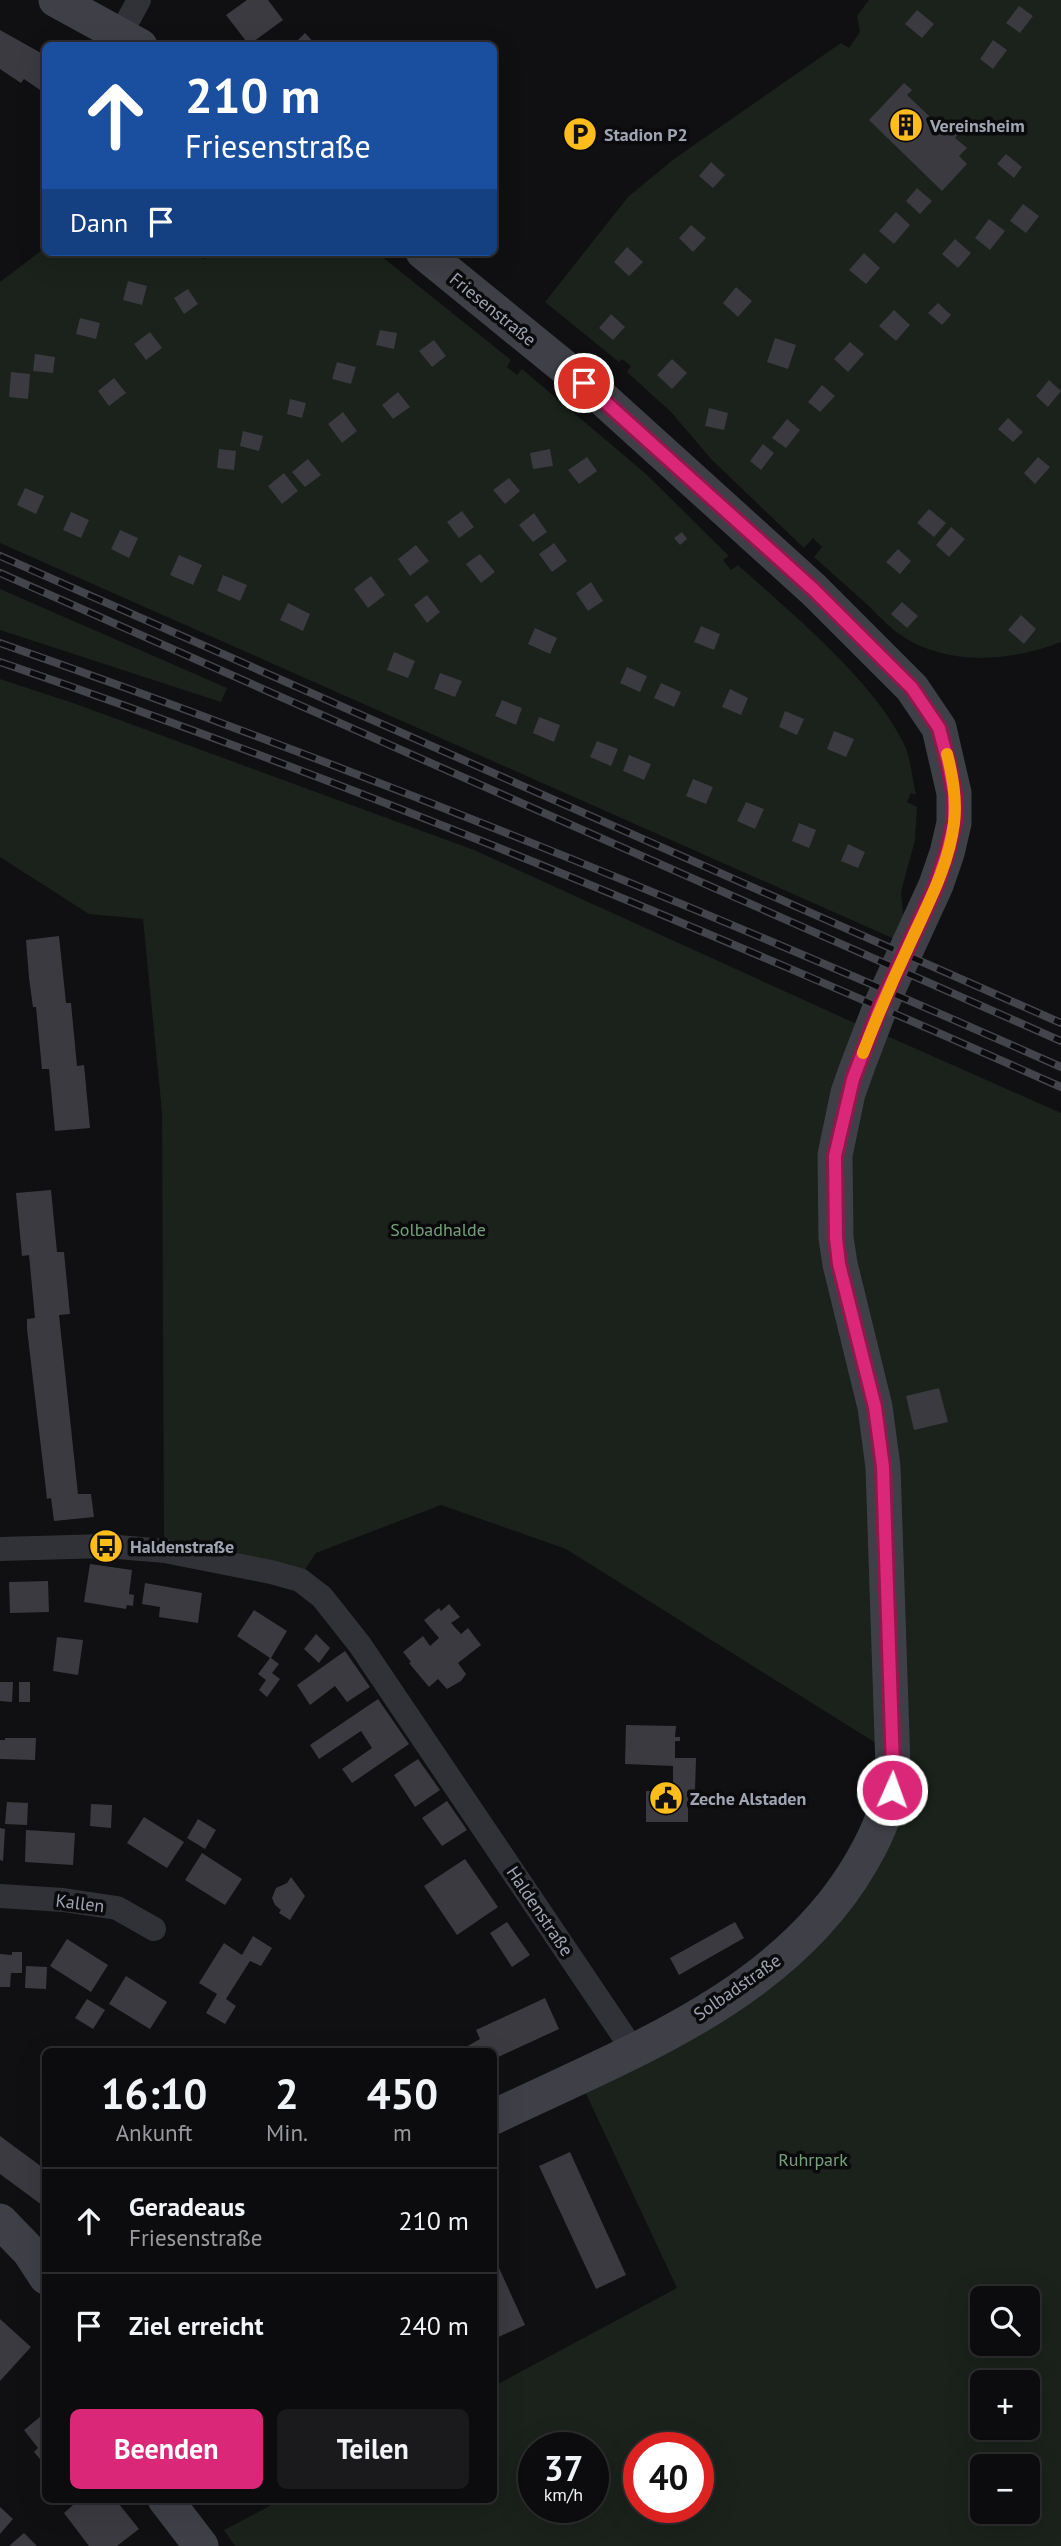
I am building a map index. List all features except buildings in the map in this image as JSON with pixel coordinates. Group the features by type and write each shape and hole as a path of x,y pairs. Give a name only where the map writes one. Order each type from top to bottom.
{"street":[{"path":"56,0 130,39 139,0"},
{"name":"Friesenstraße","path":"429,256 601,397 813,589 912,688 939,728 954,793 954,823 947,853 936,886 881,1005 859,1065"},
{"name":"Solbadstraße","path":"497,2116 676,2028 772,1967 809,1931 856,1872 881,1825 892,1790 893,1767 883,1467 875,1407 844,1286 836,1238 834,1184 836,1141 848,1093 859,1065"},
{"name":"Haldenstraße","path":"0,1549 96,1545 165,1551 271,1572 300,1580 314,1591 333,1609 360,1645 633,2050"},
{"name":"Kallen","path":"0,1896 63,1900 117,1908 154,1929"},
{"path":"0,2221 29,2251 42,2271"},
{"path":"167,2503 201,2546"}],"green space":[{"path":"869,0 1061,0 1061,642 1041,649 1000,657 958,656 918,645 899,634 814,557 822,547 813,538 804,548 712,460 671,412 627,372 631,366 622,359 619,362 545,302 628,197 674,159 841,43 849,48 860,32 857,16"},
{"path":"42,250 42,256 199,256 204,259 208,256 381,256 511,360 507,367 517,375 522,369 646,474 729,556 723,560 731,570 738,565 829,648 872,695 906,748 916,795 911,793 907,802 917,807 915,840 901,892 906,944 0,543 0,282"},
{"path":"0,589 227,688 221,702 0,630"},
{"name":"Solbadhalde","path":"0,679 76,704 474,850 870,1030 835,1129 877,1466 887,1750 566,1549 441,1505 316,1553 298,1580 164,1547 162,1112 143,919 89,914 0,857"},
{"name":"Ruhrpark","path":"878,1032 1061,1113 1061,2546 235,2546 224,2530 275,2503 497,2503 497,2384 677,2288 581,2083 775,1974 899,1765 839,1184"}],"railway":[{"path":"0,556 1061,1023"},
{"path":"0,573 1061,1041"},
{"path":"0,643 269,741 535,844 799,953 1061,1067"},
{"path":"0,662 269,758 535,862 799,972 1061,1087"}],"slow traffic":[{"path":"863,1053 881,1005 936,886 947,853 954,823 954,793 947,754"}],"place":[{"name":"Vereinsheim","path":"906,125"},
{"name":"Stadion P2","path":"580,134"},
{"name":"Haldenstraße","path":"106,1546"},
{"name":"Zeche Alstaden","path":"666,1798"}],"route":[{"path":"584,383 813,589 912,688 939,728 948,762 954,793 954,823 947,853 936,886 881,1005 853,1079 836,1141 835,1156 839,1264 875,1407 883,1467 892,1790"}]}
